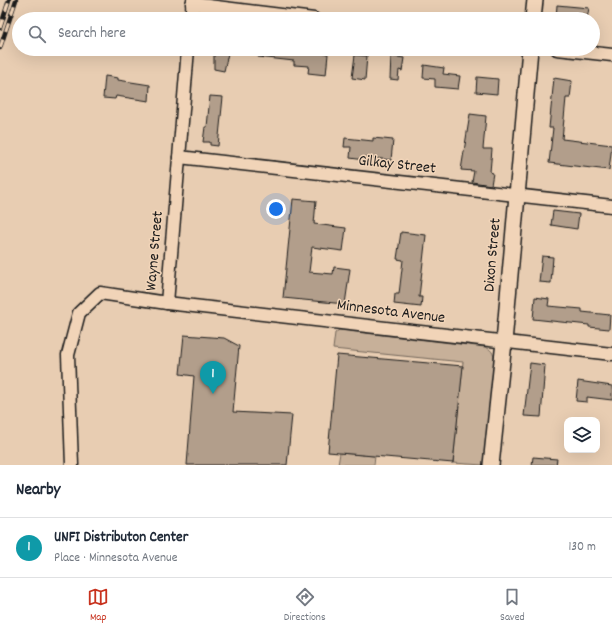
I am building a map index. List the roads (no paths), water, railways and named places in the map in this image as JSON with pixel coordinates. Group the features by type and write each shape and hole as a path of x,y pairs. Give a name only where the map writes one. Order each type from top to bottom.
{"street":[{"path":"534,12 535,0"},
{"path":"191,12 192,2 264,12"},
{"path":"600,54 612,55"},
{"name":"Wayne Street","path":"72,465 68,355 79,313 100,293 167,303 187,56"},
{"name":"Dixon Street","path":"490,465 504,342 529,56"},
{"name":"Gilkay Street","path":"179,157 517,194 612,206"},
{"name":"Minnesota Avenue","path":"167,303 612,354"}],"railway":[{"path":"0,28 9,0"},
{"path":"0,48 16,0"}],"place":[{"name":"UNFI Distributon Center","path":"213,394"}]}
